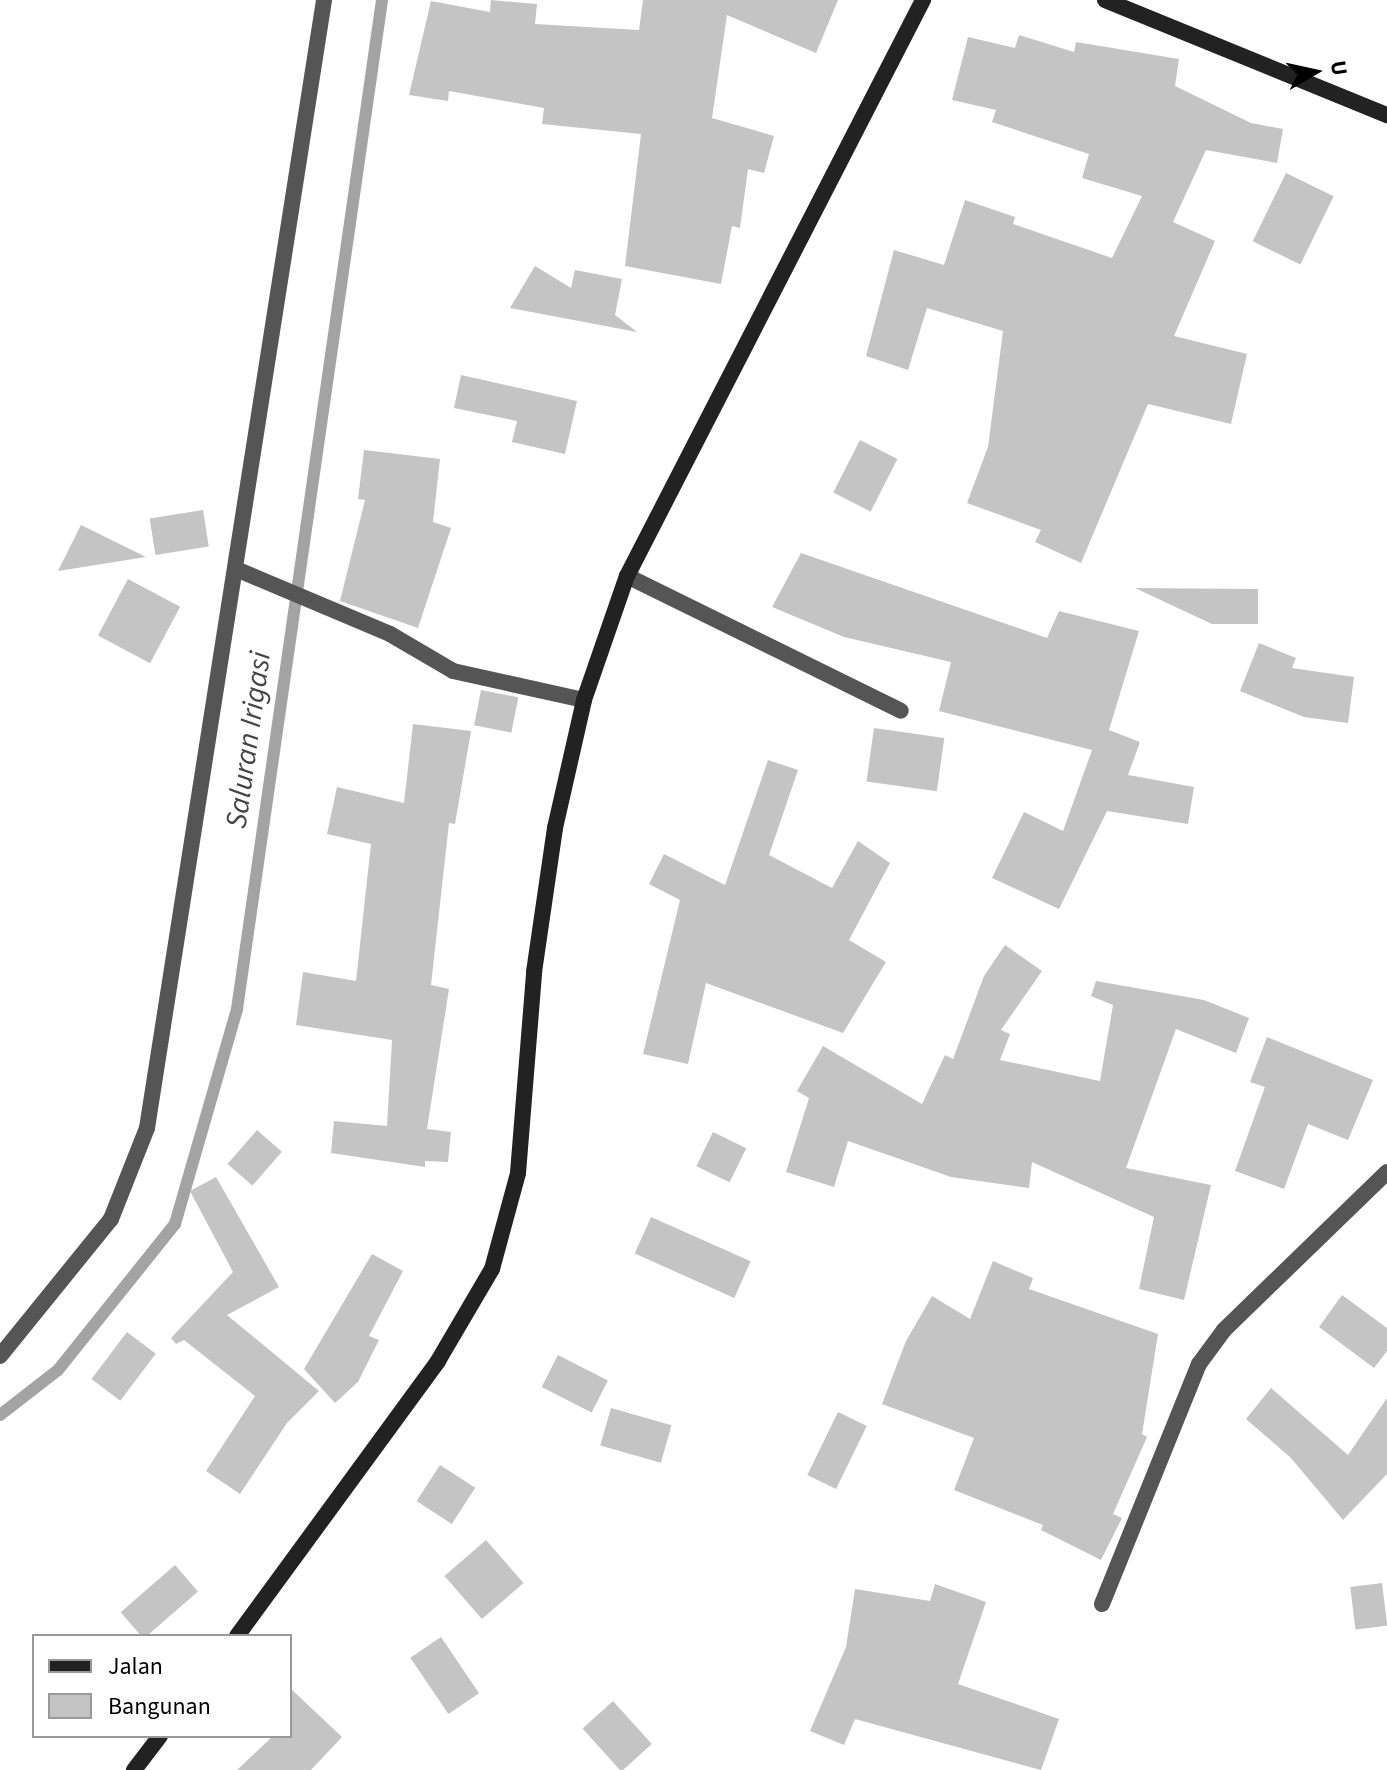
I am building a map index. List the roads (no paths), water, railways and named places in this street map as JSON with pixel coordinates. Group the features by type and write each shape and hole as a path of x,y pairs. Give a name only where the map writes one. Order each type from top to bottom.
{"street":[{"path":"0,1356 111,1219 147,1128 324,0"},
{"path":"238,1634 438,1361 492,1269 518,1173 537,946 555,828 584,700 627,576 923,0"},
{"path":"1105,0 1387,115"},
{"path":"236,569 390,634 453,671 584,700"},
{"path":"627,576 901,711"},
{"path":"1102,1604 1199,1364 1224,1330 1387,1172"},
{"path":"134,1770 158,1738"}],"waterway":[{"name":"Saluran Irigasi","path":"0,1415 58,1370 175,1224 237,1009 382,0"}]}
